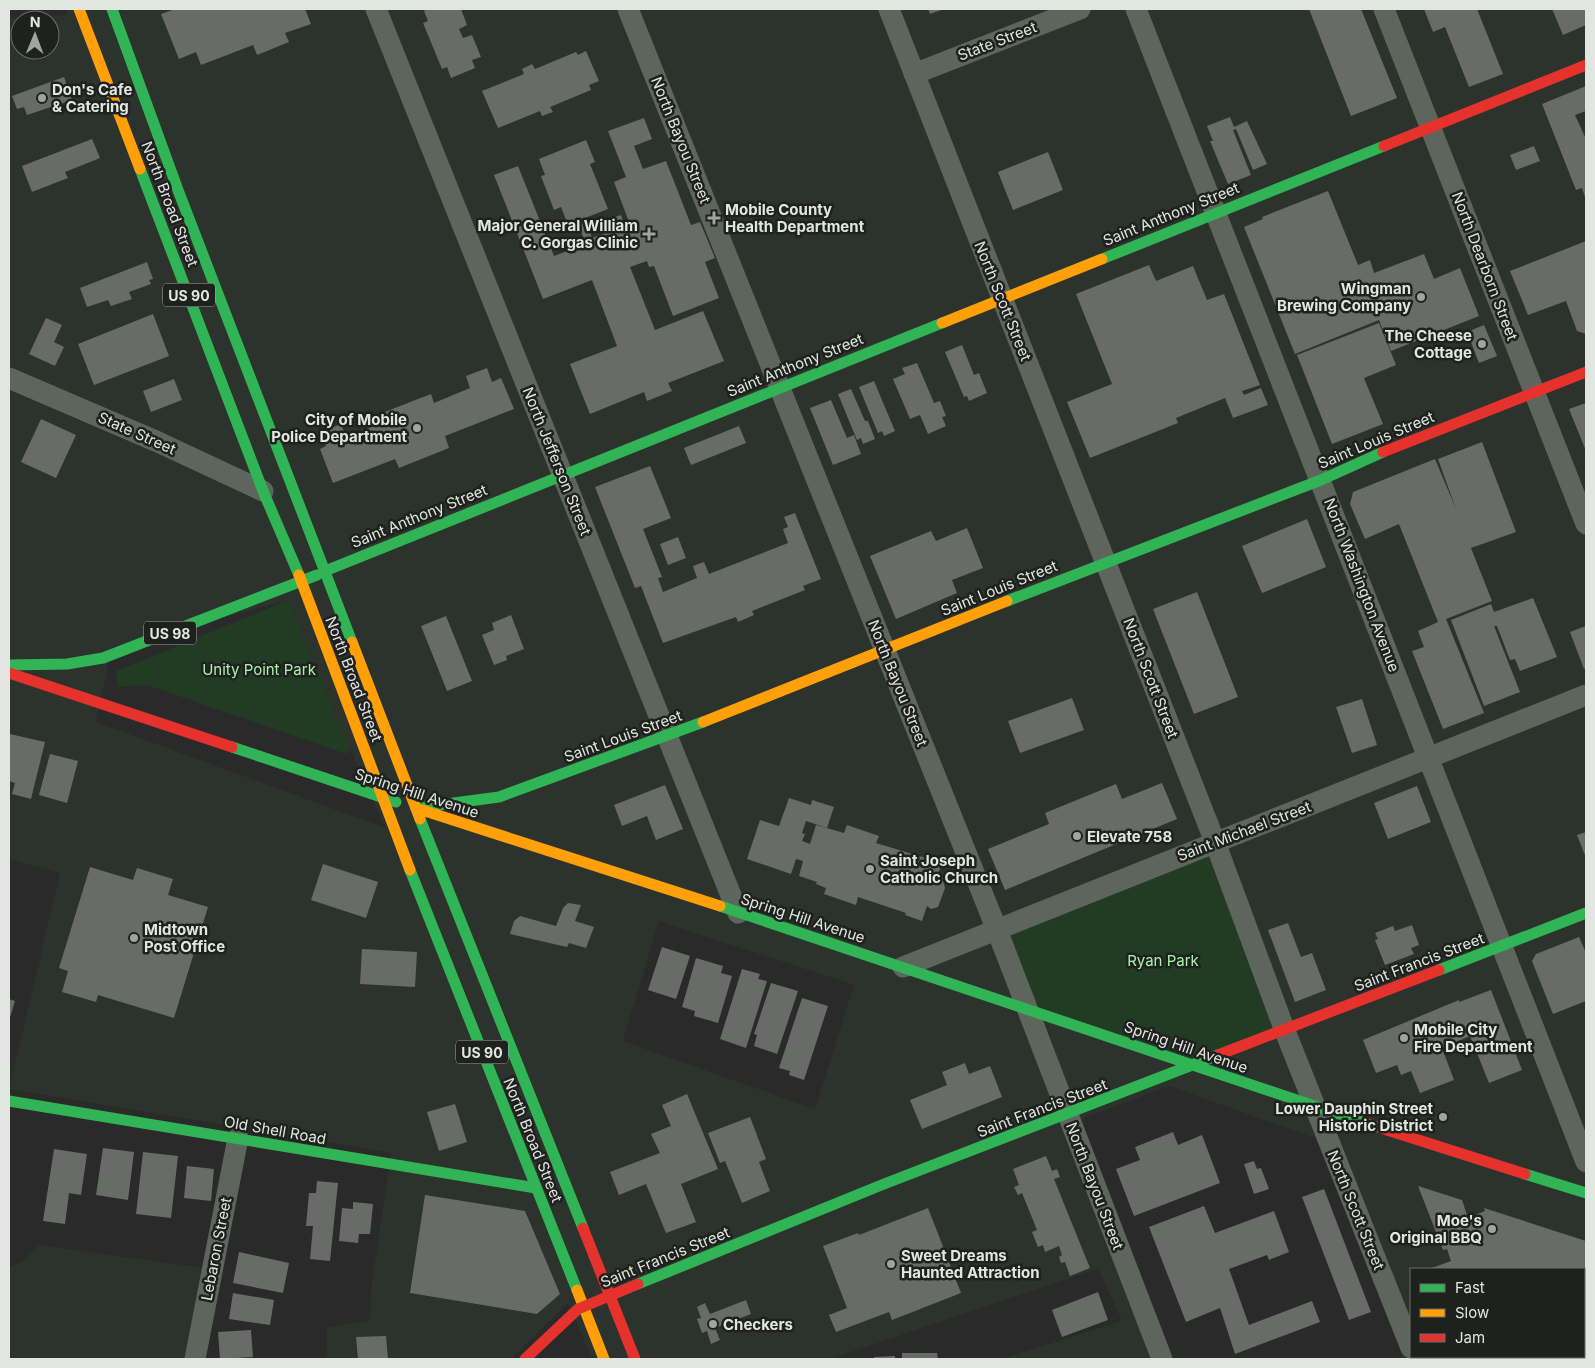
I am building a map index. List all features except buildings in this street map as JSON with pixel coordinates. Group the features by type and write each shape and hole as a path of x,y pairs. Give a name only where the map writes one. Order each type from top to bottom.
{"street":[{"name":"North Broad Street","path":"79,9 264,491 301,581 383,798 604,1359"},
{"name":"North Broad Street","path":"112,9 178,190 416,808 635,1359"},
{"name":"North Jefferson Street","path":"376,9 738,913"},
{"name":"North Bayou Street","path":"628,9 997,930 1162,1359"},
{"name":"North Scott Street","path":"889,9 1215,842 1285,1030 1410,1345"},
{"name":"State Street","path":"914,74 1080,9"},
{"name":"North Washington Avenue","path":"1136,9 1503,945 1586,1162"},
{"name":"North Dearborn Street","path":"1384,9 1586,524"},
{"name":"Saint Anthony Street","path":"9,664 67,664 103,658 301,581 562,474 1586,65"},
{"name":"Saint Louis Street","path":"416,808 499,797 668,735 1106,562 1321,480 1354,464 1586,372"},
{"name":"State Street","path":"9,378 158,442 264,491"},
{"name":"Spring Hill Avenue","path":"9,673 383,798 903,966 1193,1066 1586,1193"},
{"name":"Saint Michael Street","path":"903,966 1586,695"},
{"name":"Saint Francis Street","path":"525,1359 567,1318 583,1306 884,1184 1586,913"},
{"name":"Old Shell Road","path":"9,1101 536,1188"},
{"name":"Lebaron Street","path":"195,1359 238,1138"}],"shaded area":[{"path":"66,9 1586,9 1586,1359 1394,1359 1404,1355 1315,1138 1169,1086 1079,1120 1170,1359 1002,1359 1122,1321 1098,1269 830,1359 592,1359 568,1303 511,1359 327,1359 327,1327 370,1321 371,1289 391,1153 9,1089 60,873 9,859 9,18 10,60 60,60 60,15 67,15","holes":["289,600 350,749 386,828 96,722 112,647","659,921 854,985 815,1109 623,1041"]},
{"path":"38,1245 220,1270 206,1359 9,1359 9,1268 23,1261"}],"green space":[{"name":"Unity Point Park","path":"289,600 350,749 346,754 147,685 118,687 116,671"},
{"name":"Ryan Park","path":"1215,842 1285,1031 1193,1066 1027,1009 997,930"}],"traffic: fast":[{"path":"112,9 178,190 352,642"},
{"path":"1102,259 1384,146"},
{"path":"140,169 263,491 299,575"},
{"path":"325,571 942,323"},
{"path":"1007,601 1321,480 1383,452"},
{"path":"9,665 67,664 103,658 317,575"},
{"path":"416,808 499,797 703,722"},
{"path":"232,747 396,802"},
{"path":"420,819 583,1228"},
{"path":"410,870 577,1290"},
{"path":"720,906 1365,1123"},
{"path":"1439,970 1586,913"},
{"path":"638,1284 884,1184 1218,1055"},
{"path":"9,1101 536,1188"},
{"path":"1525,1174 1586,1193"}],"traffic: slow":[{"path":"79,9 140,169"},
{"path":"942,323 1102,259"},
{"path":"299,575 410,870"},
{"path":"703,722 1007,601"},
{"path":"352,642 420,819"},
{"path":"422,810 720,906"},
{"path":"577,1290 604,1359"}],"traffic: jam":[{"path":"1384,146 1586,65"},
{"path":"1383,452 1586,372"},
{"path":"9,673 232,747"},
{"path":"1218,1055 1439,970"},
{"path":"1365,1123 1525,1174"},
{"path":"583,1228 635,1359"},
{"path":"525,1359 578,1309 638,1284"}],"place":[{"name":"Don's Cafe & Catering","path":"42,98"},
{"name":"Mobile County Health Department","path":"714,218"},
{"name":"Major General William C. Gorgas Clinic","path":"649,234"},
{"name":"Wingman Brewing Company","path":"1421,297"},
{"name":"The Cheese Cottage","path":"1482,344"},
{"name":"City of Mobile Police Department","path":"417,428"},
{"name":"Elevate 758","path":"1077,836"},
{"name":"Saint Joseph Catholic Church","path":"870,869"},
{"name":"Midtown Post Office","path":"134,938"},
{"name":"Mobile City Fire Department","path":"1404,1038"},
{"name":"Lower Dauphin Street Historic District","path":"1443,1117"},
{"name":"Moe's Original BBQ","path":"1492,1229"},
{"name":"Sweet Dreams Haunted Attraction","path":"891,1264"},
{"name":"Checkers","path":"713,1324"}]}
